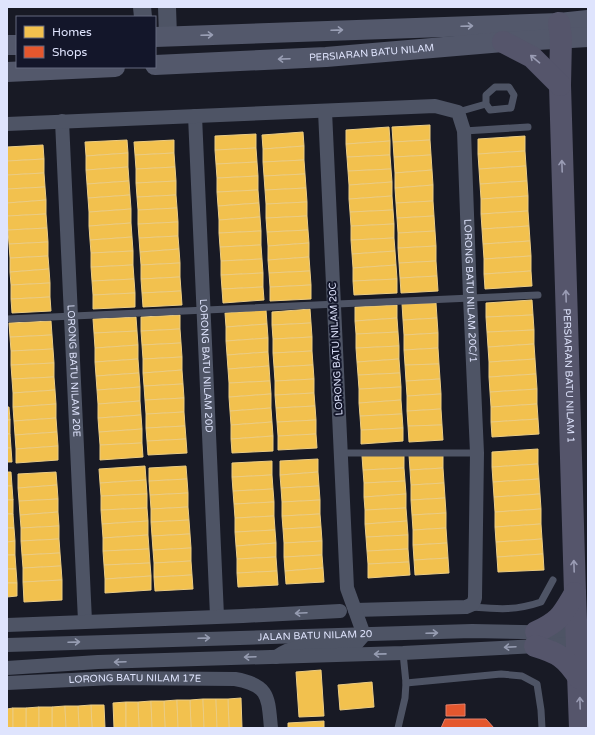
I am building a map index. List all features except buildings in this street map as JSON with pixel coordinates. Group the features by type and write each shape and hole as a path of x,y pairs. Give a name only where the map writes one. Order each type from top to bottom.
{"main road":[{"name":"PERSIARAN BATU NILAM","path":"156,65 326,57 503,42 560,31 588,20"},
{"name":"PERSIARAN BATU NILAM","path":"162,37 560,31 588,37"},
{"name":"PERSIARAN BATU NILAM 1","path":"560,31 560,85 575,593 583,638 578,678 580,728"},
{"path":"503,42 532,57 560,85"},
{"path":"7,72 93,68"},
{"path":"575,593 559,618 536,639 550,651 568,662 578,678"}],"street":[{"path":"162,37 167,7"},
{"path":"7,124 435,106 458,112"},
{"name":"LORONG BATU NILAM 20C","path":"325,111 347,588"},
{"name":"LORONG BATU NILAM 20C/1","path":"458,112 464,131 477,453 476,598 470,605"},
{"name":"LORONG BATU NILAM 20D","path":"195,116 217,616"},
{"name":"LORONG BATU NILAM 20E","path":"62,121 85,621"},
{"path":"276,656 282,652 301,646 357,643 364,635 347,588"},
{"path":"334,635 347,588"},
{"path":"355,610 470,605"},
{"path":"7,625 340,611"},
{"name":"JALAN BATU NILAM 20","path":"7,645 54,642 472,631 536,639"},
{"name":"JALAN BATU NILAM 20","path":"7,668 98,662 276,656 403,654 536,639 583,638"},
{"name":"JALAN BATU NILAM 20","path":"54,642 50,650 52,656 88,655 98,662"},
{"name":"LORONG BATU NILAM 17E","path":"7,683 114,678 235,678 249,681 260,688 268,698 271,728"}],"lane":[{"path":"458,112 486,104"},
{"path":"464,131 528,127"},
{"path":"7,320 334,303 538,295"},
{"path":"341,452 477,453"},
{"path":"470,605 508,609 526,608 541,602 553,580"},
{"path":"398,728 405,698 406,683 403,654"},
{"path":"406,683 501,674 522,676 537,684 542,728"}]}
